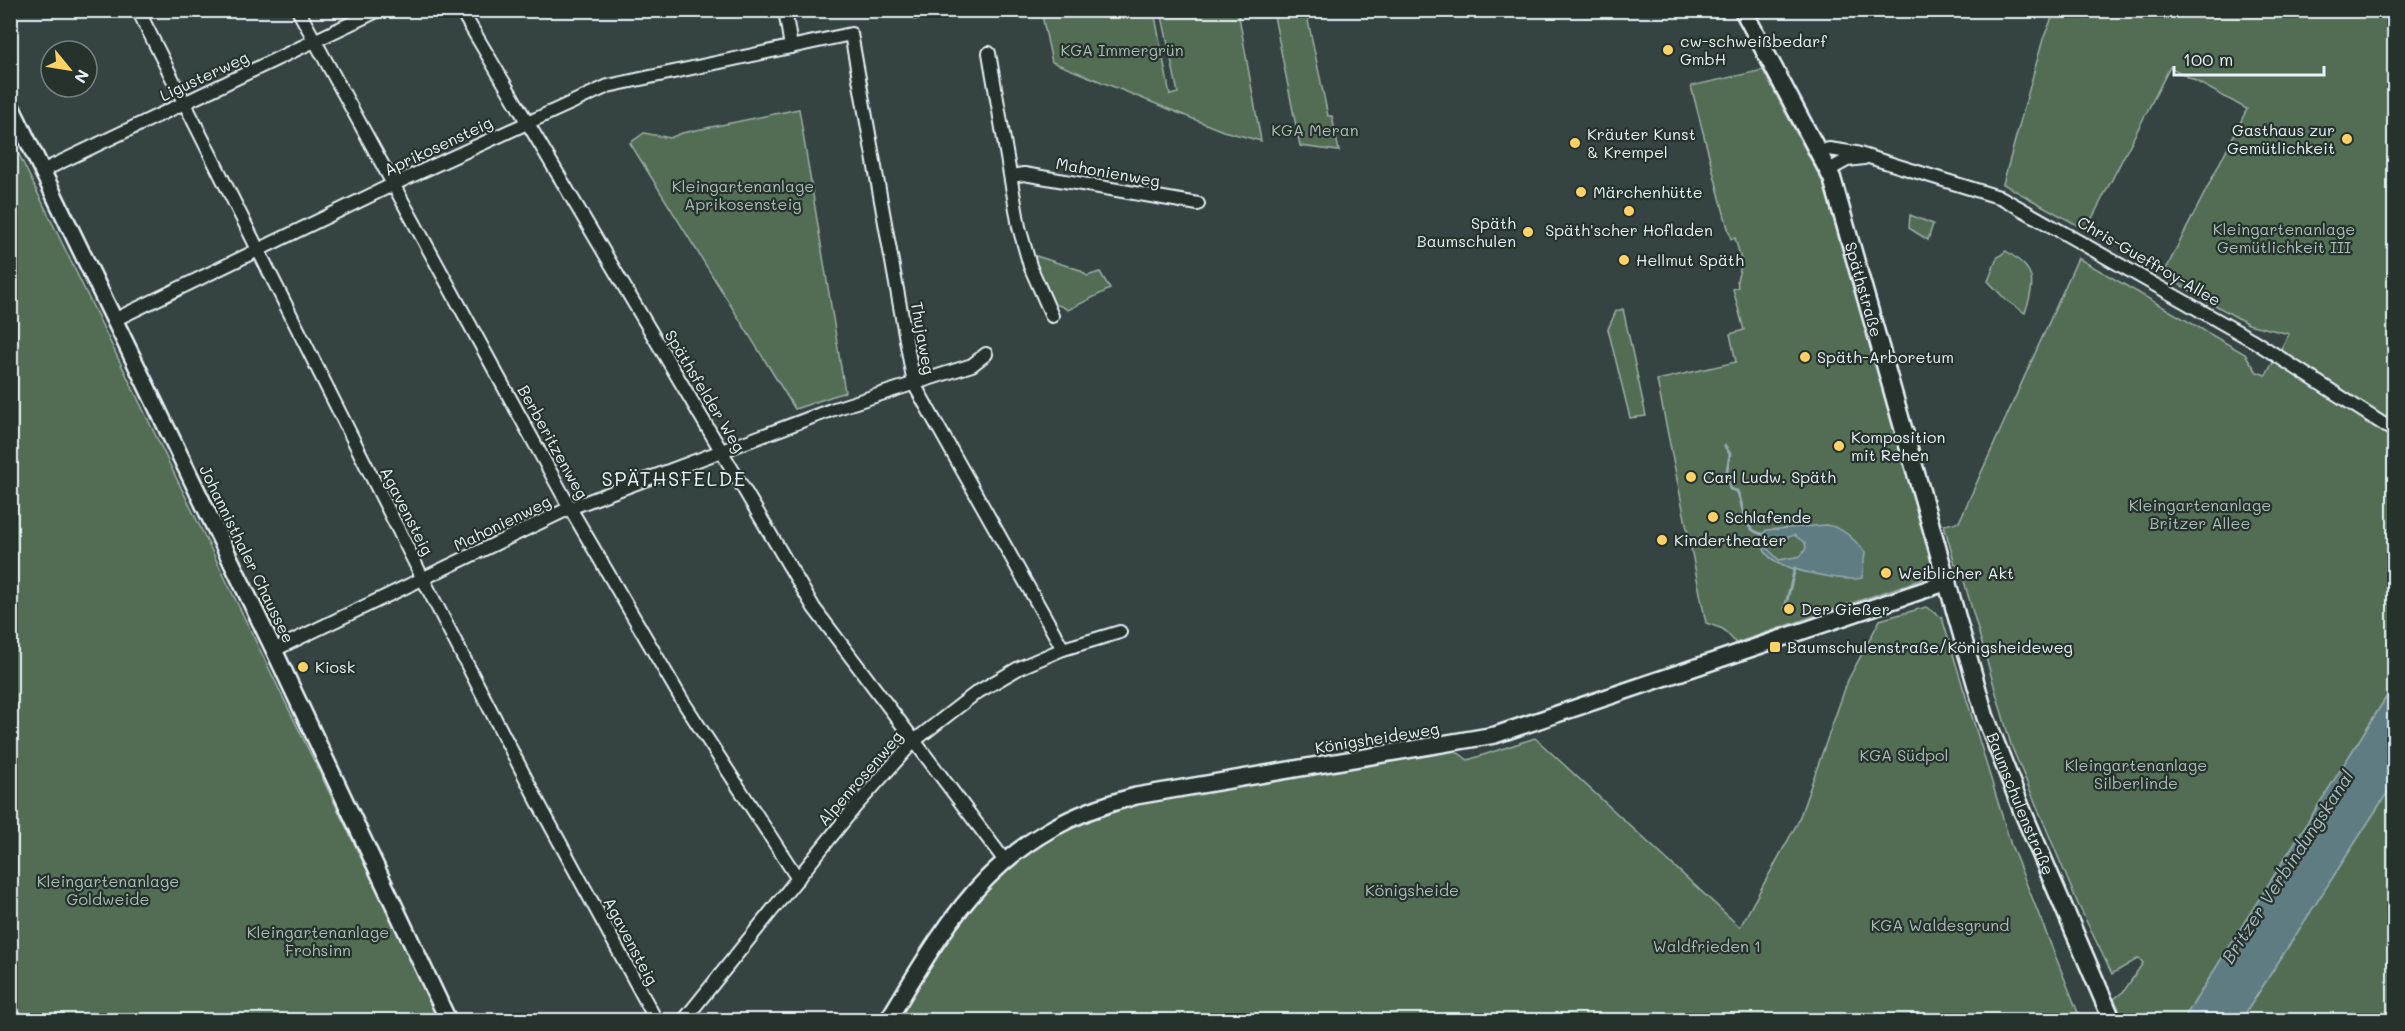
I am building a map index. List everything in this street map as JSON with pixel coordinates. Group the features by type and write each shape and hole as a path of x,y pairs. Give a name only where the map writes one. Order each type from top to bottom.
{"main road":[{"name":"Späthstraße","path":"1743,10 1829,170 1948,582"},
{"name":"Baumschulenstraße","path":"1948,582 1954,613 1992,734 2112,1020"}],"street":[{"name":"Agavensteig","path":"138,10 423,579 539,804 656,1020"},
{"name":"Berberitzenweg","path":"298,10 570,508 682,700 798,879"},
{"name":"Ligusterweg","path":"42,171 379,10"},
{"name":"Späthsfelder Weg","path":"461,10 814,608 1005,861"},
{"path":"784,10 792,47"},
{"name":"Aprikosensteig","path":"114,320 394,184 608,86 851,34"},
{"name":"Thujaweg","path":"851,34 914,384 1063,649"},
{"path":"989,53 1019,227 1027,256 1052,316"},
{"name":"Johannisthaler Chaussee","path":"10,104 274,650 448,1020"},
{"name":"Chris-Gueffroy-Allee","path":"1819,152 1829,148 1869,158 2002,198 2254,341 2394,431"},
{"name":"Chris-Gueffroy-Allee","path":"1829,170 1847,160 1869,158"},
{"name":"Mahonienweg","path":"1011,176 1024,174 1198,204"},
{"name":"Mahonienweg","path":"274,650 570,508 831,410 972,365 986,354"},
{"name":"Königsheideweg","path":"888,1020 952,917 984,880 1005,861 1055,826 1116,801 1495,735 1948,582"},
{"name":"Alpenrosenweg","path":"684,1020 882,775 914,741 976,693 1019,668 1063,649 1120,632"}],"green space":[{"path":"912,11 954,11 955,13 914,20"},
{"name":"KGA Immergrün","path":"1041,11 1154,11 1170,95 1178,93 1161,11 1238,11 1261,141 1223,131 1052,62"},
{"name":"KGA Meran","path":"1273,11 1306,11 1328,116 1332,116 1339,151 1300,146"},
{"path":"2055,11 2394,11 2394,685 2183,1020 2124,1020 2114,999 2124,991 2143,963 2139,958 2112,974 2078,904 2011,745 1960,567 1955,564 1944,525 1959,522 2078,258 2245,354 2257,372 2266,375 2289,334 2248,324 2163,275 2247,109 2170,67 2086,230 2003,184 2043,39"},
{"name":"Späth-Arboretum","path":"1763,70 1823,183 1933,565 1928,577 1736,643 1723,629 1706,623 1657,380 1736,362 1730,334 1744,330 1733,289 1738,287 1737,280 1742,263 1735,238 1731,239 1691,86"},
{"name":"Kleingartenanlage Aprikosensteig","path":"799,109 845,392 795,409 630,143 644,133 670,138 682,133"},
{"path":"10,136 440,1020 11,1020"},
{"path":"1910,215 1933,224 1928,240 1909,228"},
{"path":"2006,251 2023,264 2031,277 2031,292 2025,313 2006,300 1988,281 1997,258"},
{"path":"1033,255 1080,270 1087,276 1100,272 1110,289 1068,310 1059,305 1052,307"},
{"path":"1623,309 1646,416 1630,418 1608,329 1616,311"},
{"path":"1926,607 1942,618 2011,845 2081,1020 895,1020 954,924 1001,871 1045,838 1120,806 1453,749 1468,760 1535,738 1740,927 1798,822 1848,680 1880,620"},
{"path":"2394,782 2394,1020 2241,1020"}],"water":[{"path":"1826,525 1838,528 1865,552 1862,578 1818,575 1775,561 1767,554 1761,542 1760,538 1766,530","holes":["1794,535 1805,543 1806,548 1801,556 1779,560 1767,548 1766,541"]},
{"name":"Britzer Verbindungskanal","path":"2394,685 2394,782 2241,1020 2183,1020"}],"waterway":[{"path":"1725,446 1730,454 1727,471 1730,489 1737,491 1744,516 1750,527 1762,534"},
{"path":"1785,608 1795,568"}],"place":[{"name":"cw-schweißbedarf GmbH","path":"1668,50"},
{"name":"Gasthaus zur Gemütlichkeit","path":"2347,139"},
{"name":"Kräuter Kunst & Krempel","path":"1575,143"},
{"name":"Märchenhütte","path":"1581,192"},
{"name":"Späth'scher Hofladen","path":"1629,211"},
{"name":"Späth Baumschulen","path":"1528,232"},
{"name":"Hellmut Späth","path":"1624,260"},
{"name":"Späth-Arboretum","path":"1805,357"},
{"name":"Komposition mit Rehen","path":"1839,446"},
{"name":"Carl Ludw. Späth","path":"1691,477"},
{"name":"Schlafende","path":"1713,517"},
{"name":"Kindertheater","path":"1662,540"},
{"name":"Weiblicher Akt","path":"1886,573"},
{"name":"Der Gießer","path":"1789,609"},
{"name":"Baumschulenstraße/Königsheideweg","path":"1775,647"},
{"name":"Kiosk","path":"303,667"}],"district":[{"name":"SPÄTHSFELDE","path":"674,479"}],"park label":[{"name":"Kleingartenanlage Gemütlichkeit III","path":"2284,238"},
{"name":"Kleingartenanlage Britzer Allee","path":"2200,514"},
{"name":"KGA Südpol","path":"1904,755"},
{"name":"Kleingartenanlage Silberlinde","path":"2136,774"},
{"name":"Kleingartenanlage Goldweide","path":"108,890"},
{"name":"Königsheide","path":"1412,890"},
{"name":"KGA Waldesgrund","path":"1940,925"},
{"name":"Kleingartenanlage Frohsinn","path":"318,941"},
{"name":"Waldfrieden 1","path":"1707,946"}]}
